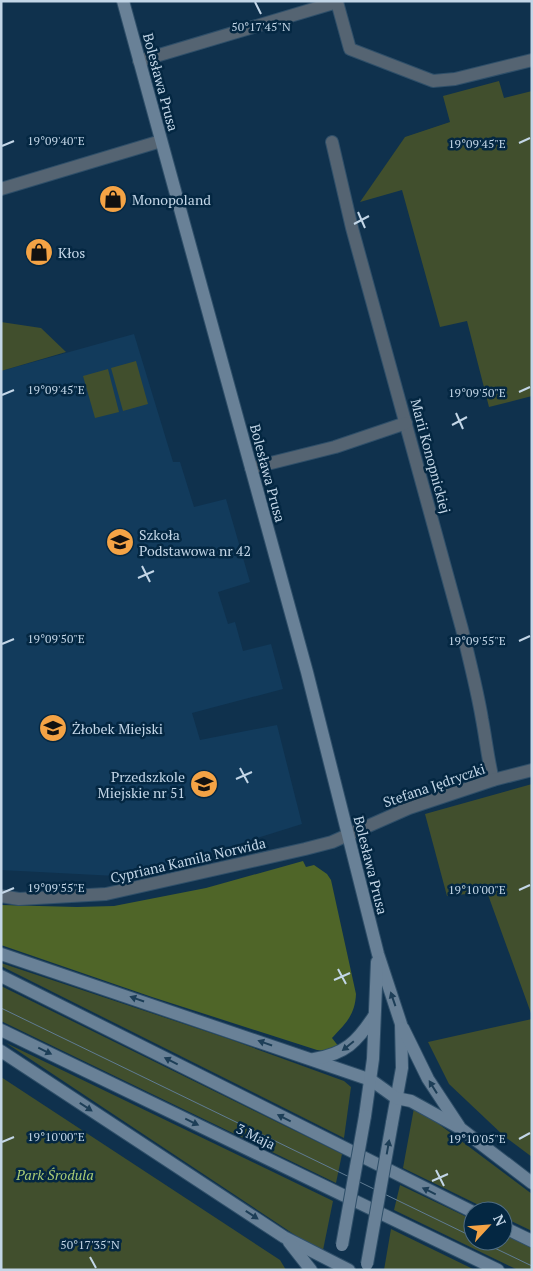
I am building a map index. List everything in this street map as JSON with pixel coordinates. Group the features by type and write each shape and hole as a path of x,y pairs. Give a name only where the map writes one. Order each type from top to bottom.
{"main road":[{"name":"Bolesława Prusa","path":"123,1 308,672 378,954 401,1024 402,1068 366,1267"},
{"path":"1,954 371,1080 396,1098 411,1101 460,1128 532,1183"},
{"name":"Bolesława Prusa","path":"342,1268 342,1245 371,1080 378,954"},
{"name":"3 Maja","path":"1,976 463,1207"},
{"path":"312,1059 332,1056 343,1050 364,1031 374,1016"},
{"path":"401,1024 428,1079 460,1128"},
{"name":"3 Maja","path":"1,1030 498,1270"},
{"path":"1,1051 284,1236 342,1268"},
{"path":"513,1231 532,1240"},
{"path":"284,1236 311,1270"}],"street":[{"path":"139,61 337,1 350,49 433,81 455,79 532,60"},
{"path":"1,189 162,141"},
{"name":"Marii Konopnickiej","path":"332,142 352,228 473,675 493,780"},
{"path":"251,468 335,447 406,423"},
{"name":"Stefana Jędryczki","path":"348,836 409,808 493,780 532,770"},
{"name":"Cypriana Kamila Norwida","path":"1,896 19,899 106,894 305,849 348,836"}],"shaded area":[{"path":"134,334 173,462 180,462 194,507 226,499 250,582 218,592 228,624 235,622 243,651 271,644 283,689 192,713 200,740 277,725 302,824 181,862 116,876 1,870 1,371"}],"green space":[{"path":"499,81 504,98 532,91 532,396 489,407 467,321 440,327 402,190 360,202 405,137 450,122 443,96"},
{"path":"1,322 41,328 66,352 1,371"},
{"path":"136,361 148,404 123,411 111,368"},
{"path":"108,369 119,412 95,418 83,376"},
{"path":"532,784 532,1016 487,892 447,896 425,814"},
{"path":"303,861 306,867 314,865 327,874 331,880 356,994 352,1013 332,1038 339,1047 326,1051 317,1050 152,997 1,945 1,905 114,906 206,888"},
{"path":"1,963 229,1039 344,1081 351,1087 344,1138 1,966"},
{"path":"1,986 342,1154 336,1183 1,1021"},
{"path":"532,1019 532,1157 504,1136 449,1084 428,1042"},
{"path":"6,1043 333,1201 323,1250 313,1247"},
{"name":"Park Środula","path":"1,1077 280,1260 286,1270 1,1270"},
{"path":"414,1108 424,1113 532,1194 532,1231 513,1222 513,1201 471,1201 403,1168"},
{"path":"400,1185 463,1215 463,1243 394,1210"},
{"path":"391,1229 475,1270 384,1270"},
{"path":"513,1238 532,1247 532,1270 518,1270 479,1251 513,1251"}],"tram line":[{"path":"1,1008 463,1232"},
{"path":"501,1251 532,1266"}],"place":[{"name":"Monopoland","path":"113,199"},
{"name":"Kłos","path":"39,252"},
{"name":"Szkoła Podstawowa nr 42","path":"120,542"},
{"name":"Żłobek Miejski","path":"53,728"},
{"name":"Przedszkole Miejskie nr 51","path":"204,784"}]}
